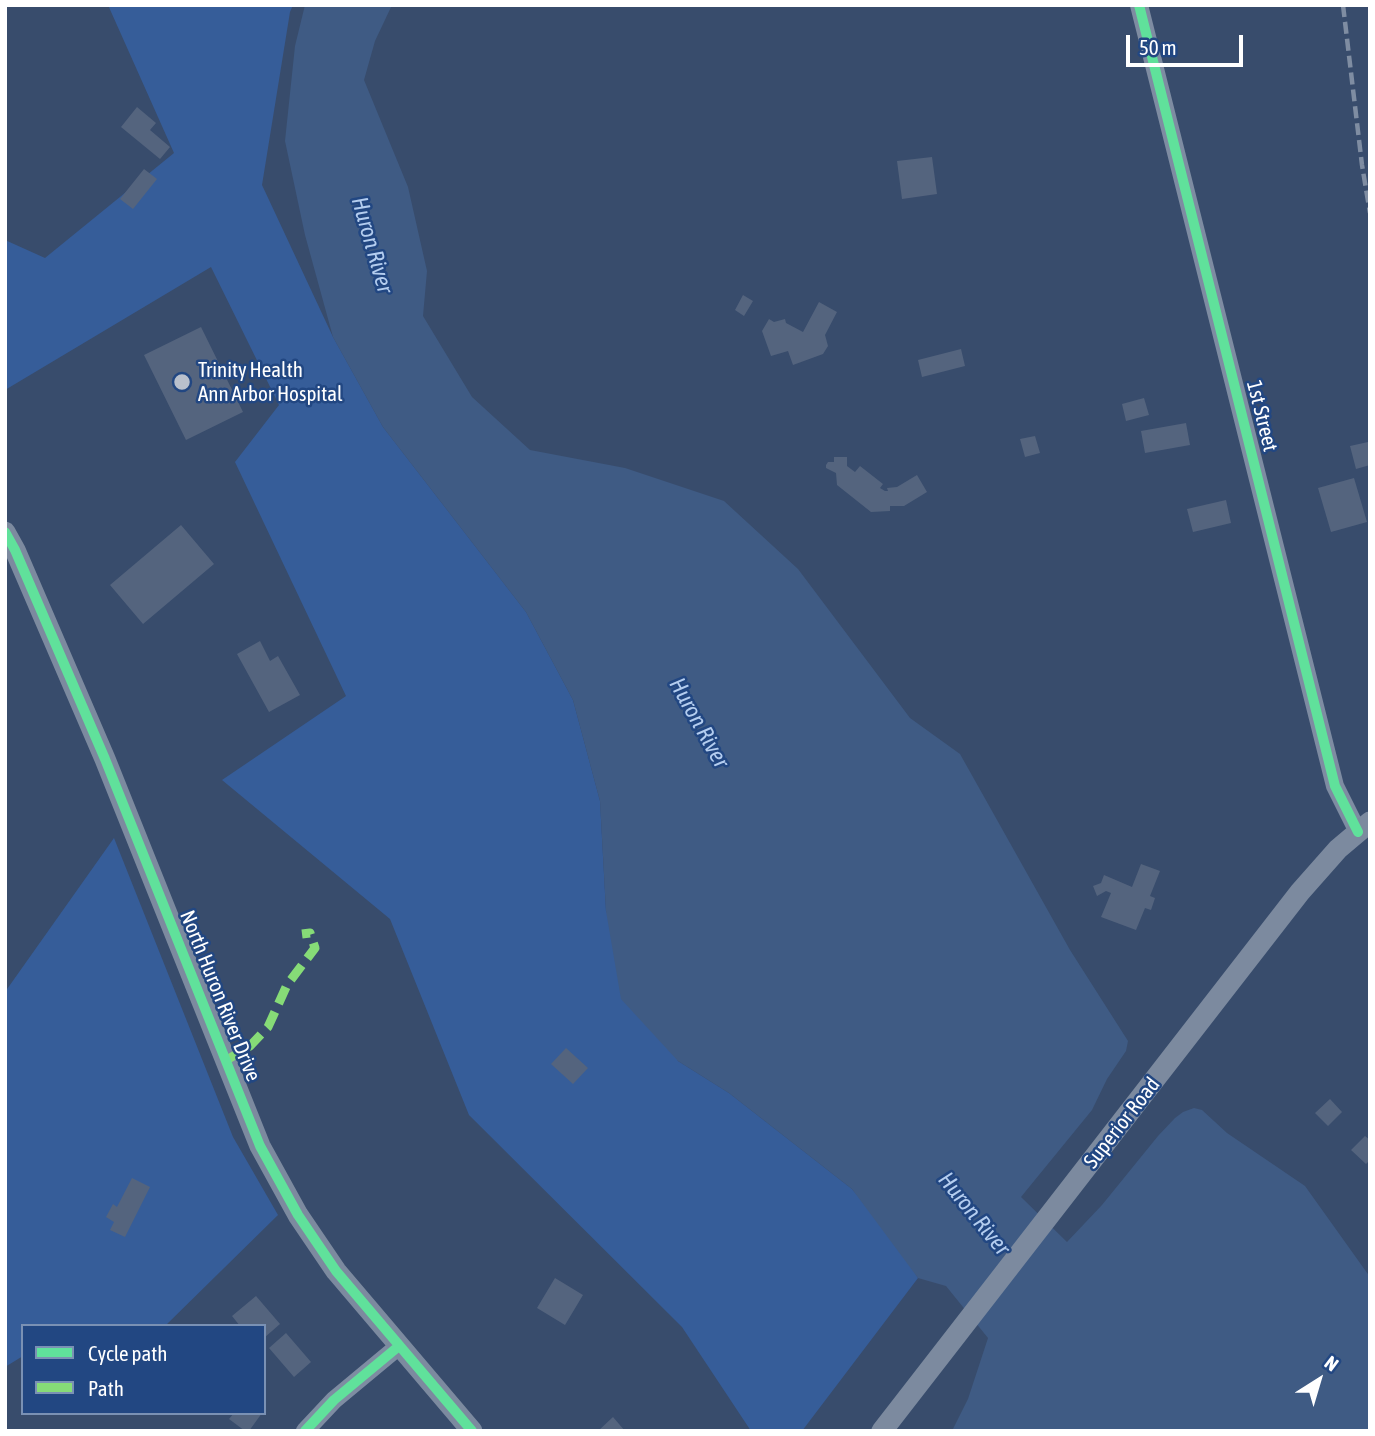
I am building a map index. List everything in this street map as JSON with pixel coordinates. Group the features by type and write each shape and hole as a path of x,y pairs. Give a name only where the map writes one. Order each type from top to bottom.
{"main road":[{"name":"North Huron River Drive","path":"5,532 104,759 260,1146 298,1215 336,1271 472,1431"},
{"name":"Superior Road","path":"882,1431 1300,892 1339,849 1364,827"}],"street":[{"name":"1st Street","path":"1139,5 1335,786 1364,827"},
{"path":"305,1431 334,1400 399,1346"}],"shaded area":[{"path":"108,5 293,5 262,185 333,337 383,427 526,612 573,700 600,801 606,911 678,1061 729,1093 852,1189 895,1241 918,1278 802,1431 751,1431 682,1327 469,1115 390,919 222,780 346,696 235,462 279,405 211,267 5,390 5,240 45,258 174,153"},
{"path":"114,838 233,1137 278,1215 167,1324 21,1324 21,1357 5,1367 5,992"}],"water":[{"name":"Huron River","path":"305,5 392,5 375,41 364,80 408,187 427,271 423,316 472,397 530,450 625,468 724,501 798,569 910,718 960,754 1070,950 1128,1041 1126,1051 1107,1079 1092,1110 1021,1197 1067,1242 1175,1118 1194,1108 1202,1110 1227,1133 1305,1186 1370,1277 1370,1431 952,1431 968,1399 988,1338 946,1286 918,1278 852,1189 729,1093 678,1061 621,999 606,911 600,801 573,700 526,612 383,427 333,337 305,235 285,141 295,46"}],"building":[{"path":"137,107 156,123 150,130 170,147 160,159 121,127"},
{"path":"932,157 937,194 902,199 897,161"},
{"path":"144,169 157,179 133,209 120,199"},
{"path":"743,295 753,301 744,316 735,310"},
{"path":"819,302 837,312 825,335 828,346 823,354 793,365 788,351 771,356 762,331 769,319 774,322 785,319 786,323 803,332"},
{"path":"201,327 243,412 186,440 144,355"},
{"path":"961,349 965,366 922,377 918,360"},
{"path":"1144,398 1149,415 1126,421 1122,404"},
{"path":"1186,423 1190,445 1145,453 1141,431"},
{"path":"1035,436 1040,453 1025,457 1020,439"},
{"path":"1368,442 1370,465 1356,469 1350,446"},
{"path":"834,457 847,457 847,466 855,472 860,466 883,484 880,488 885,491 917,475 927,492 904,506 890,506 890,511 871,512 837,485 836,473 826,468 828,462 834,462"},
{"path":"1354,478 1367,522 1331,532 1318,488"},
{"path":"1226,500 1231,523 1193,532 1187,509"},
{"path":"181,525 214,564 143,624 110,585"},
{"path":"260,641 270,661 278,656 300,695 269,712 237,654"},
{"path":"1141,864 1160,871 1150,896 1155,898 1151,910 1145,908 1136,930 1101,917 1111,893 1106,891 1097,896 1093,886 1101,883 1104,875 1132,887"},
{"path":"566,1048 588,1068 573,1084 551,1064"},
{"path":"1330,1099 1342,1112 1328,1126 1315,1113"},
{"path":"1365,1136 1370,1140 1370,1160 1366,1164 1351,1150"},
{"path":"132,1178 150,1187 125,1237 110,1230 114,1222 106,1217 113,1204 117,1207"},
{"path":"555,1278 583,1295 565,1325 537,1308"},
{"path":"256,1296 280,1324 266,1336 266,1324 238,1324 232,1316"},
{"path":"286,1333 311,1362 294,1377 269,1348"},
{"path":"232,1415 261,1415 249,1431 229,1419"},
{"path":"613,1417 625,1431 598,1431"}],"railway":[{"path":"1343,5 1370,213"}],"marked path":[{"path":"225,1061 250,1046 268,1027 287,985 315,948 310,933 302,934"}],"cycle path":[{"path":"1139,5 1335,786 1358,832"},
{"path":"5,532 105,759 260,1146 298,1215 336,1271 472,1431"},
{"path":"305,1431 334,1400 399,1346"}],"place":[{"name":"Trinity Health Ann Arbor Hospital","path":"182,382"}]}
